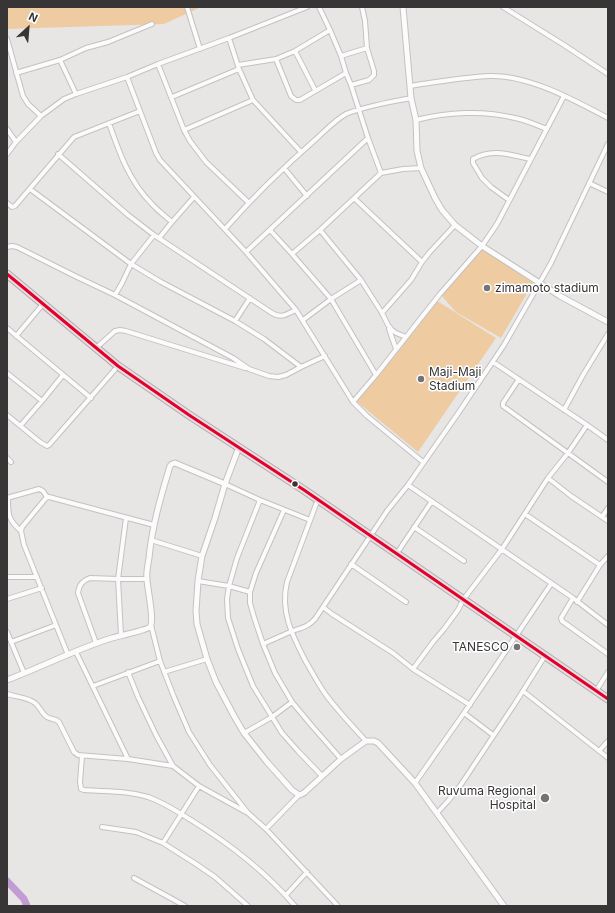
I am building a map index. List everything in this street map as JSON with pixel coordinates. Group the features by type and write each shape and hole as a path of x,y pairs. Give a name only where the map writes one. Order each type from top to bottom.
{"highway":[{"path":"7,274 118,366 189,415 371,535 608,699"}],"street":[{"path":"187,7 200,48"},
{"path":"7,154 16,142 41,116 64,99 127,77 307,7"},
{"path":"319,7 341,56 358,110 381,173"},
{"path":"351,85 369,80 374,75 367,48 365,21 362,7"},
{"path":"403,7 411,98 416,120 417,151 421,168 442,210 455,225 482,246 560,296 608,322"},
{"path":"503,7 608,74"},
{"path":"16,73 60,60 86,48 108,42 152,24"},
{"path":"172,97 238,67 276,59 295,51 330,30"},
{"path":"229,38 238,67 253,100 301,152"},
{"path":"7,39 23,96 28,104 41,116"},
{"path":"341,56 367,48"},
{"path":"295,51 315,90"},
{"path":"276,59 291,96 296,100 300,100 346,72"},
{"path":"60,60 76,94"},
{"path":"158,64 184,130 190,141 206,162 248,202"},
{"path":"410,86 491,76 521,80 547,88 608,118"},
{"path":"127,77 160,160 246,252 296,310 326,356 353,402 367,416 423,462"},
{"path":"353,402 482,246 497,224 564,96"},
{"path":"225,229 248,202 340,118 358,110 411,98"},
{"path":"184,130 253,100"},
{"path":"7,203 15,206 74,137 140,111"},
{"path":"416,120 431,116 482,113 516,118 547,129"},
{"path":"109,123 123,161 132,179 150,203 172,222"},
{"path":"7,129 16,142"},
{"path":"246,252 368,138"},
{"path":"263,644 291,631 301,629 311,624 371,535 408,485 493,362 551,263 608,144"},
{"path":"509,200 490,187 482,178 473,163 473,159 485,153 501,152 530,159"},
{"path":"58,154 128,215 154,235 276,316 282,316 296,310"},
{"path":"284,168 307,196"},
{"path":"292,254 355,199 381,173 403,169 421,168"},
{"path":"589,183 608,192"},
{"path":"30,188 132,264 162,282 235,321 264,339 301,367"},
{"path":"159,238 194,197"},
{"path":"355,199 422,262"},
{"path":"382,313 411,280 422,262 455,225"},
{"path":"270,230 331,299 376,375"},
{"path":"320,230 361,280 382,313 388,325 396,350"},
{"path":"115,295 132,264 154,235"},
{"path":"7,247 17,247 115,295 233,358 249,369"},
{"path":"303,320 331,299 361,280"},
{"path":"235,321 250,298"},
{"path":"16,336 43,304"},
{"path":"388,325 396,333 406,337"},
{"path":"7,328 91,398"},
{"path":"96,349 115,331 120,330 269,376 278,377 286,375 326,356"},
{"path":"564,410 608,334"},
{"path":"493,362 608,440"},
{"path":"7,415 47,446 118,366"},
{"path":"7,373 42,401"},
{"path":"20,425 63,375"},
{"path":"519,379 503,403 503,406 608,482"},
{"path":"414,669 444,629 463,600 502,549 548,478 568,453 587,425"},
{"path":"239,447 225,484 202,556 198,580 196,612 197,624 207,659 226,702 244,733 292,790 299,795"},
{"path":"310,520 175,463 172,464 157,510 151,540 147,579 151,625 160,661 190,732 210,766 248,813 266,829 338,906"},
{"path":"548,478 571,496 608,521"},
{"path":"408,485 573,598 608,625"},
{"path":"21,532 13,524 8,513 8,498 39,489 44,491 47,497"},
{"path":"47,497 154,525"},
{"path":"47,497 23,525 21,532 24,546 68,655"},
{"path":"318,499 293,564 285,592 286,611 291,631 312,673 325,694 366,741"},
{"path":"260,500 237,558 229,586 227,599 228,618 253,686 282,733 322,776"},
{"path":"397,554 432,501"},
{"path":"602,517 608,508"},
{"path":"284,510 256,573 250,592 250,603 263,644 275,673 292,702 341,758"},
{"path":"525,514 600,565"},
{"path":"121,635 118,579 126,518"},
{"path":"414,527 464,561"},
{"path":"151,540 202,556"},
{"path":"577,602 600,565 608,556"},
{"path":"351,564 406,602"},
{"path":"7,577 37,577"},
{"path":"96,643 78,593 79,586 90,578 147,579"},
{"path":"198,580 250,592"},
{"path":"415,783 470,705 551,584"},
{"path":"7,600 42,588"},
{"path":"573,598 561,618 562,621 608,654"},
{"path":"323,607 470,705"},
{"path":"11,642 56,625"},
{"path":"7,680 96,643 121,635 148,629 151,625"},
{"path":"7,632 24,673"},
{"path":"76,652 128,759"},
{"path":"437,813 460,786 545,656"},
{"path":"164,672 207,659"},
{"path":"93,686 160,661"},
{"path":"128,672 156,735 173,766 199,786 248,813"},
{"path":"596,691 608,672"},
{"path":"523,691 608,758"},
{"path":"7,694 30,700 35,703 46,717 56,719 74,752 78,755 128,759 173,766"},
{"path":"244,733 272,717 292,702"},
{"path":"464,713 493,735"},
{"path":"266,829 299,795 302,794 341,758 366,741 371,740 378,743 415,783 504,906"},
{"path":"599,751 608,741"},
{"path":"82,756 80,782 81,789 113,791 146,797 155,800 181,814 217,836 241,854 266,875 295,906"},
{"path":"163,843 199,786"},
{"path":"102,827 136,832 163,843 216,877 248,906"},
{"path":"286,895 307,872"},
{"path":"134,878 185,906"}],"shaded area":[{"path":"7,7 201,7 164,24 7,29"},
{"name":"zimamoto stadium","path":"479,246 533,283 501,338 456,312 440,294"},
{"name":"Maji-Maji Stadium","path":"434,299 496,338 418,452 356,401"}],"waterway":[{"path":"7,881 24,899 27,906"}],"transit line":[{"path":"7,274 118,366 189,415 304,490 608,699"}],"place":[{"name":"zimamoto stadium","path":"487,288"},
{"name":"Maji-Maji Stadium","path":"421,379"},
{"name":"TANESCO","path":"517,647"},
{"name":"Ruvuma Regional Hospital","path":"545,798"}]}
